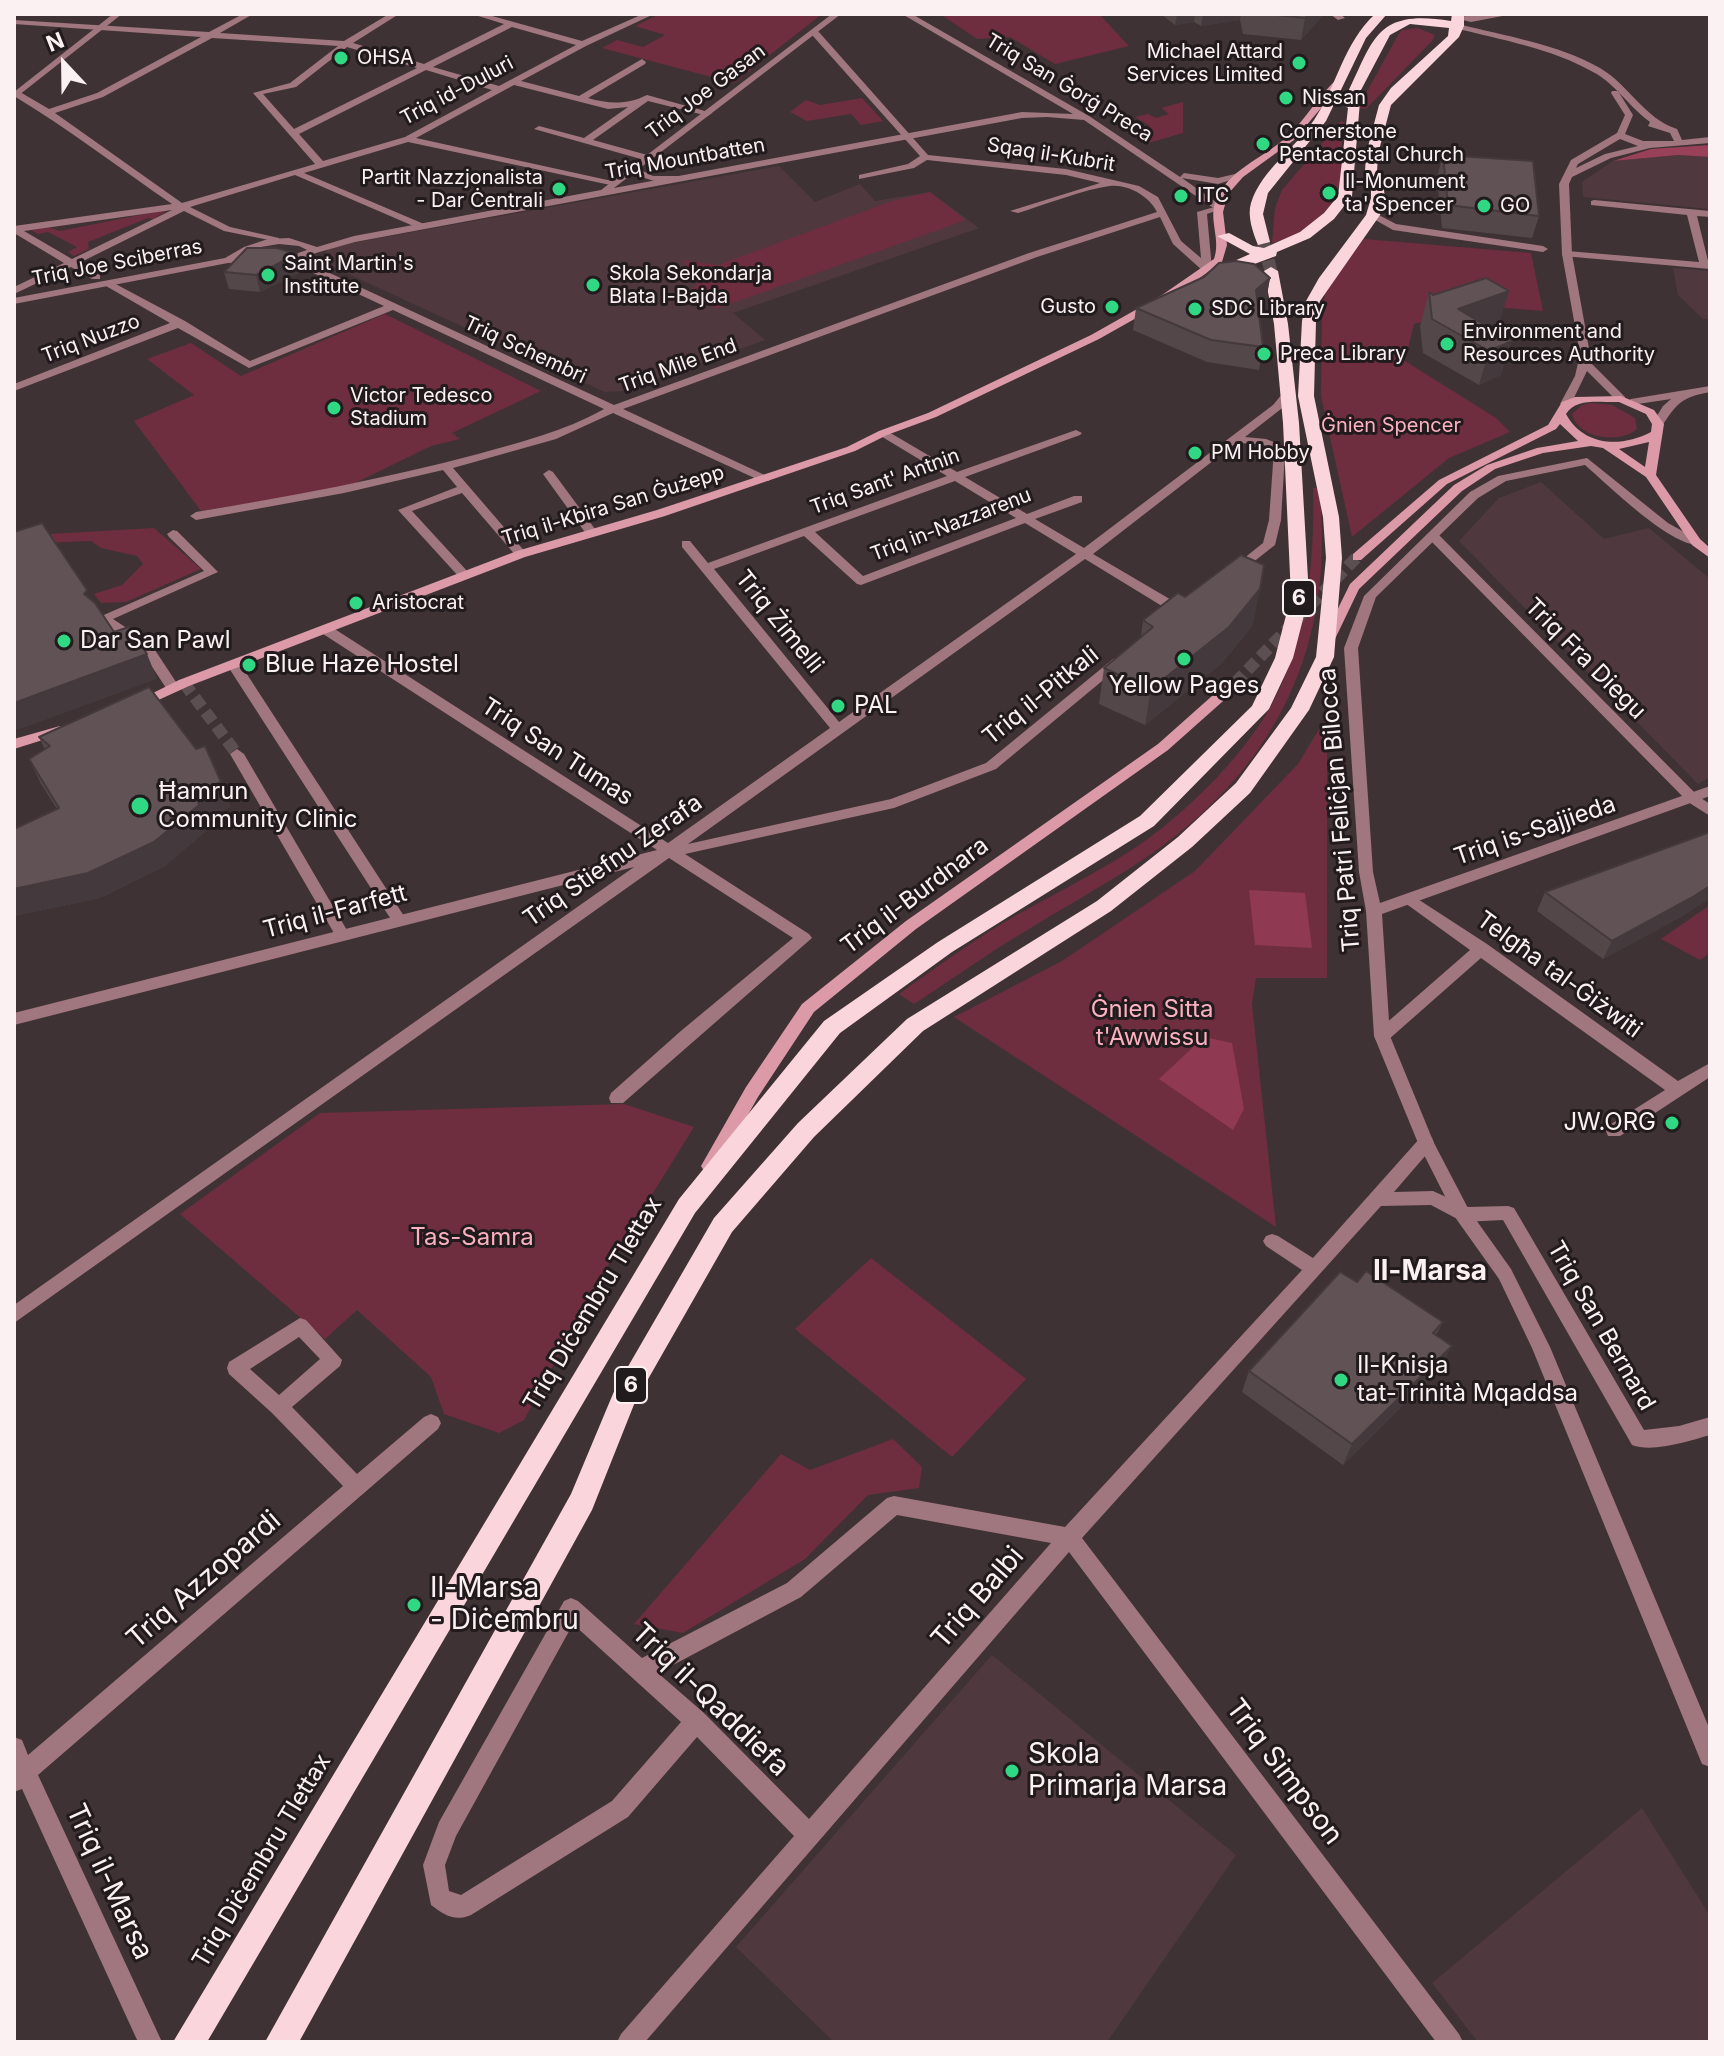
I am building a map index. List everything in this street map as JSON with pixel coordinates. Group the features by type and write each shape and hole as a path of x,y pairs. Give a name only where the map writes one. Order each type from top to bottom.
{"highway":[{"path":"1264,247 1256,209 1265,186 1320,120 1370,23 1381,14"},
{"path":"1276,174 1304,153 1335,122 1357,93 1390,28 1398,21 1408,18 1457,24"},
{"path":"1390,28 1405,21 1424,21 1449,29 1457,24"},
{"path":"1353,210 1371,172 1375,134 1385,105 1457,24"},
{"path":"1166,297 1264,247 1318,227 1345,196 1349,138 1357,93"},
{"path":"1371,172 1377,183 1373,215"},
{"name":"6","path":"281,2042 582,1501 624,1397 723,1225 806,1130 915,1025 1104,906 1185,842 1243,788 1300,710 1325,657 1329,639 1333,545 1331,517 1306,396 1309,321 1313,301 1324,281 1373,215"},
{"path":"1135,316 1231,276 1307,249 1341,225 1297,248 1249,250 1224,236"},
{"name":"6","path":"1271,271 1281,324 1291,423 1286,449"},
{"name":"Triq Diċembru Tlettax","path":"189,2042 687,1206 832,1027 945,947 1147,821 1260,709 1284,658 1300,596 1286,449"}],"main road":[{"path":"1207,269 1218,260 1224,236 1218,207 1239,176 1292,137 1326,92 1340,81"},
{"name":"Triq il-Kbira San Ġużepp","path":"120,711 521,554 765,479 851,449 932,415 1135,316 1207,269"},
{"path":"1357,557 1443,482 1552,427 1564,410 1588,397 1626,400 1650,412 1657,429 1650,475"},
{"path":"1564,410 1567,429 1598,443 1650,475 1696,542 1710,554"},
{"path":"1329,639 1354,587 1458,488 1491,467 1541,450 1598,443 1638,443 1657,429"},
{"name":"Triq il-Burdnara","path":"687,1206 752,1092 808,1008 911,925 1163,747 1235,683"},
{"path":"14,744 76,725"}],"street":[{"path":"118,14 16,95 183,207 227,229 276,240"},
{"path":"47,113 100,95 249,14"},
{"path":"322,166 257,93 293,85 346,44 395,14"},
{"path":"476,14 583,44"},
{"name":"Triq id-Duluri","path":"183,207 408,139 583,44 650,14"},
{"name":"Triq Joe Gasan","path":"600,193 837,14"},
{"name":"Triq San Ġorġ Preca","path":"906,14 1086,118 1218,207"},
{"path":"1457,24 1509,14"},
{"path":"14,22 346,44 499,89"},
{"path":"294,133 511,24"},
{"path":"1457,24 1487,40 1567,63 1596,77 1676,136 1710,139"},
{"path":"815,33 925,157 911,166 862,177"},
{"path":"580,99 642,62"},
{"path":"514,82 608,106 643,101 708,113"},
{"path":"1022,115 1039,99 1036,90"},
{"path":"586,141 643,101"},
{"path":"1623,130 1629,115 1629,102"},
{"name":"Triq Mountbatten","path":"308,250 421,226 1022,115 1086,118"},
{"path":"1570,175 1574,162 1623,130 1646,123 1662,126"},
{"path":"539,129 648,158"},
{"path":"1623,130 1648,146"},
{"path":"1564,410 1584,362 1567,254 1563,197 1565,179 1608,156 1648,146 1665,146 1676,136"},
{"path":"408,139 612,184"},
{"name":"Sqaq il-Kubrit","path":"925,157 1066,172 1136,188 1155,199 1177,242 1207,269"},
{"name":"Triq Joe Gasan","path":"633,169 651,179 679,179"},
{"path":"297,173 421,226"},
{"name":"Triq San Ġorġ Preca","path":"1170,173 1208,180 1239,176"},
{"path":"1015,211 1114,182"},
{"path":"1594,203 1710,214"},
{"path":"14,229 183,207"},
{"path":"14,291 183,207"},
{"path":"1207,269 1202,212 1218,207"},
{"path":"1567,254 1708,266 1691,212"},
{"name":"Triq Mile End","path":"196,516 336,493 446,467 577,429 610,410 1033,255 1163,213"},
{"path":"1373,215 1393,227 1543,249"},
{"path":"14,229 96,277"},
{"path":"227,229 247,247 248,255 257,258"},
{"name":"Triq Joe Sciberras","path":"228,260 247,247 276,240 308,250"},
{"path":"308,250 315,270"},
{"name":"Triq Joe Sciberras","path":"14,301 228,260 286,260 308,250"},
{"name":"Triq Schembri","path":"286,260 315,270 610,410 765,479"},
{"path":"110,284 249,365 391,307"},
{"name":"Triq Nuzzo","path":"14,388 181,323"},
{"path":"1584,362 1626,400 1681,396 1710,389"},
{"name":"Triq Stiefnu Zerafa","path":"14,1315 1086,553 1277,407 1287,395"},
{"path":"1657,429 1667,408 1681,396"},
{"path":"883,433 1086,553 1174,616 1192,602"},
{"name":"Triq Sant' Antnin","path":"706,568 1076,433"},
{"path":"1218,583 1269,545 1286,449 1262,441 1235,440"},
{"name":"Triq Patri Feliċjan Bilocca","path":"1696,542 1664,526 1587,461 1502,478 1474,495 1370,596 1351,648 1366,872 1374,911 1382,1036 1426,1143 1462,1213 1505,1274 1541,1347 1710,1756"},
{"path":"446,467 521,554"},
{"path":"549,474 591,532"},
{"path":"464,488 404,510 464,575"},
{"name":"Triq in-Nazzarenu","path":"807,532 861,581 1078,499"},
{"path":"173,534 212,572 103,618 146,647 173,688"},
{"name":"Triq Fra Diegu","path":"1432,535 1693,799 1710,811"},
{"name":"Triq Żimelli","path":"686,544 837,728"},
{"name":"Triq San Tumas","path":"325,629 804,938 688,1034 617,1098"},
{"name":"Triq il-Pitkali","path":"668,853 894,803 991,766 1132,650"},
{"path":"234,665 399,920"},
{"path":"237,754 343,936"},
{"name":"Triq is-Sajjieda","path":"1374,911 1710,791"},
{"name":"Triq il-Farfett","path":"14,1019 668,853"},
{"name":"Telgħa tal-Ġiżwiti","path":"1410,899 1679,1091"},
{"path":"1382,1036 1482,948"},
{"path":"1614,1131 1710,1069"},
{"name":"Triq Balbi","path":"629,2042 1069,1537 1426,1143"},
{"path":"1377,1199 1433,1198 1462,1213"},
{"name":"Triq San Bernard","path":"1462,1213 1508,1213 1639,1439 1679,1435 1710,1426"},
{"path":"1272,1241 1315,1269"},
{"path":"279,1407 333,1360 300,1326 236,1368 357,1487"},
{"name":"Triq Azzopardi","path":"20,1777 431,1423"},
{"path":"640,1671 794,1590 894,1505 1069,1537"},
{"name":"Triq Simpson","path":"1069,1537 1451,2042"},
{"name":"Triq il-Qaddiefa","path":"696,1721 620,1809 463,1907 450,1906 439,1897 434,1865 447,1830 571,1608 696,1721 808,1834"},
{"name":"Triq il-Marsa","path":"14,1748 20,1777 150,2042"}],"shaded area":[{"path":"1710,145 1710,157 1678,155 1613,161 1651,149"},
{"path":"1678,155 1710,157 1710,209 1583,197 1582,182 1613,161"},
{"name":"Skola Sekondarja Blata l-Bajda","path":"779,166 815,202 860,184 875,201 930,192 979,228 733,313 765,340 624,391 605,392 320,261 329,247"},
{"path":"1673,268 1710,271 1710,319 1703,319 1678,295"},
{"path":"1541,482 1604,539 1649,528 1710,579 1710,777 1698,784 1459,541 1499,498"},
{"path":"1249,890 1305,893 1312,948 1255,945"},
{"path":"1204,1037 1232,1043 1244,1109 1233,1130 1159,1079"},
{"name":"Skola Primarja Marsa","path":"992,1655 1236,1855 1107,2042 834,2042 736,1947"},
{"path":"1642,1808 1710,1916 1710,2042 1478,2042 1432,1983"}],"green space":[{"path":"660,14 822,14 734,83 602,48 617,40 643,47 665,35 635,26"},
{"path":"940,14 1099,14 1129,46 1055,64 1010,37 977,39"},
{"path":"1418,28 1435,35 1432,41 1366,109 1358,108 1398,35 1402,30"},
{"path":"862,98 883,121 861,125 851,114 807,121 790,112 806,100 820,105"},
{"path":"1183,102 1183,133 1148,143 1130,132 1150,126 1135,117 1148,114 1156,118 1169,114 1161,108"},
{"path":"1341,121 1344,122 1341,175 1335,198 1306,228 1272,243 1275,208 1282,190"},
{"path":"930,192 966,220 716,309 691,292 699,280 682,260 718,265 892,201"},
{"path":"170,209 153,219 148,218 88,242 89,249 74,256 68,252 77,247 48,232 38,234 31,230 48,227 60,231"},
{"name":"Ġnien Spencer","path":"1364,239 1531,253 1543,311 1482,306 1414,324 1405,361 1496,418 1510,432 1449,458 1352,537 1321,396 1322,312 1326,288"},
{"name":"Victor Tedesco Stadium","path":"385,314 541,391 452,433 460,439 431,446 345,488 201,511 134,421 194,395 147,359 191,343 241,376"},
{"path":"1582,405 1612,405 1635,418 1637,429 1630,434 1611,437 1591,434 1582,429 1572,414"},
{"path":"1313,488 1319,488 1322,546 1317,601 1306,653 1287,701 1261,746 1227,788 1188,826 1110,881 1003,945 914,1004 899,994 1000,925 1100,870 1147,840 1187,807 1226,768 1271,706 1293,655 1301,628 1310,572"},
{"path":"154,528 201,569 126,602 101,603 94,594 122,585 143,564 137,556 101,548 91,541 14,544 14,536"},
{"name":"Ġnien Sitta t'Awwissu","path":"1327,716 1327,978 1256,978 1252,1004 1276,1227 954,1017 1062,961 1195,871 1298,764"},
{"path":"1710,905 1710,953 1700,960 1661,939"},
{"name":"Tas-Samra","path":"624,1104 694,1127 599,1280 524,1420 499,1433 444,1414 431,1377 357,1310 325,1339 180,1214 320,1113"},
{"path":"871,1258 1026,1379 952,1457 795,1329"},
{"path":"893,1439 922,1467 919,1488 868,1495 805,1559 683,1633 634,1624 781,1454 810,1470"}],"building":[{"path":"1268,14 1308,14 1305,18"},
{"path":"1443,155 1533,161 1539,216 1448,205"},
{"path":"247,248 277,248 297,254 256,275 224,272"},
{"path":"1236,261 1254,264 1270,278 1256,290 1263,347 1211,340 1136,308 1204,277 1219,263"},
{"path":"1486,278 1509,291 1458,309 1512,341 1489,351 1432,319 1429,292 1433,295"},
{"name":"Dar San Pawl","path":"42,523 87,590 84,594 95,603 114,632 129,627 147,654 14,703 14,532"},
{"path":"1241,555 1264,565 1260,589 1229,627 1151,689 1104,668 1153,627 1143,620 1178,593 1185,597"},
{"path":"149,687 196,749 205,746 221,782 195,793 199,805 154,842 88,873 14,889 14,829 59,808 29,759 50,746 39,737"},
{"path":"1710,832 1710,886 1612,941 1545,892"},
{"name":"Il-Knisja tat-Trinità Mqaddsa","path":"1366,1271 1443,1322 1433,1333 1452,1346 1352,1444 1249,1371 1340,1272 1357,1282"}],"tunnel":[{"path":"1263,242 1271,271"},
{"path":"1235,683 1357,557"},
{"path":"184,683 237,754"}],"place":[{"name":"OHSA","path":"341,58"},
{"name":"Michael Attard Services Limited","path":"1299,63"},
{"name":"Nissan","path":"1286,98"},
{"name":"Cornerstone Pentacostal Church","path":"1263,144"},
{"name":"Partit Nazzjonalista - Dar Ċentrali","path":"559,189"},
{"name":"Il-Monument ta' Spencer","path":"1329,193"},
{"name":"ITC","path":"1181,196"},
{"name":"GO","path":"1484,206"},
{"name":"Saint Martin's Institute","path":"268,275"},
{"name":"Skola Sekondarja Blata l-Bajda","path":"593,285"},
{"name":"Gusto","path":"1112,307"},
{"name":"SDC Library","path":"1195,309"},
{"name":"Environment and Resources Authority","path":"1447,344"},
{"name":"Preca Library","path":"1264,354"},
{"name":"Victor Tedesco Stadium","path":"334,408"},
{"name":"PM Hobby","path":"1195,453"},
{"name":"Aristocrat","path":"356,603"},
{"name":"Dar San Pawl","path":"64,641"},
{"name":"Yellow Pages","path":"1184,659"},
{"name":"Blue Haze Hostel","path":"249,665"},
{"name":"PAL","path":"838,706"},
{"name":"Ħamrun Community Clinic","path":"140,806"},
{"name":"JW.ORG","path":"1672,1123"},
{"name":"Il-Knisja tat-Trinità Mqaddsa","path":"1341,1380"},
{"name":"Il-Marsa - Diċembru","path":"414,1605"},
{"name":"Skola Primarja Marsa","path":"1012,1771"}],"district":[{"name":"Il-Marsa","path":"1430,1272"}]}
